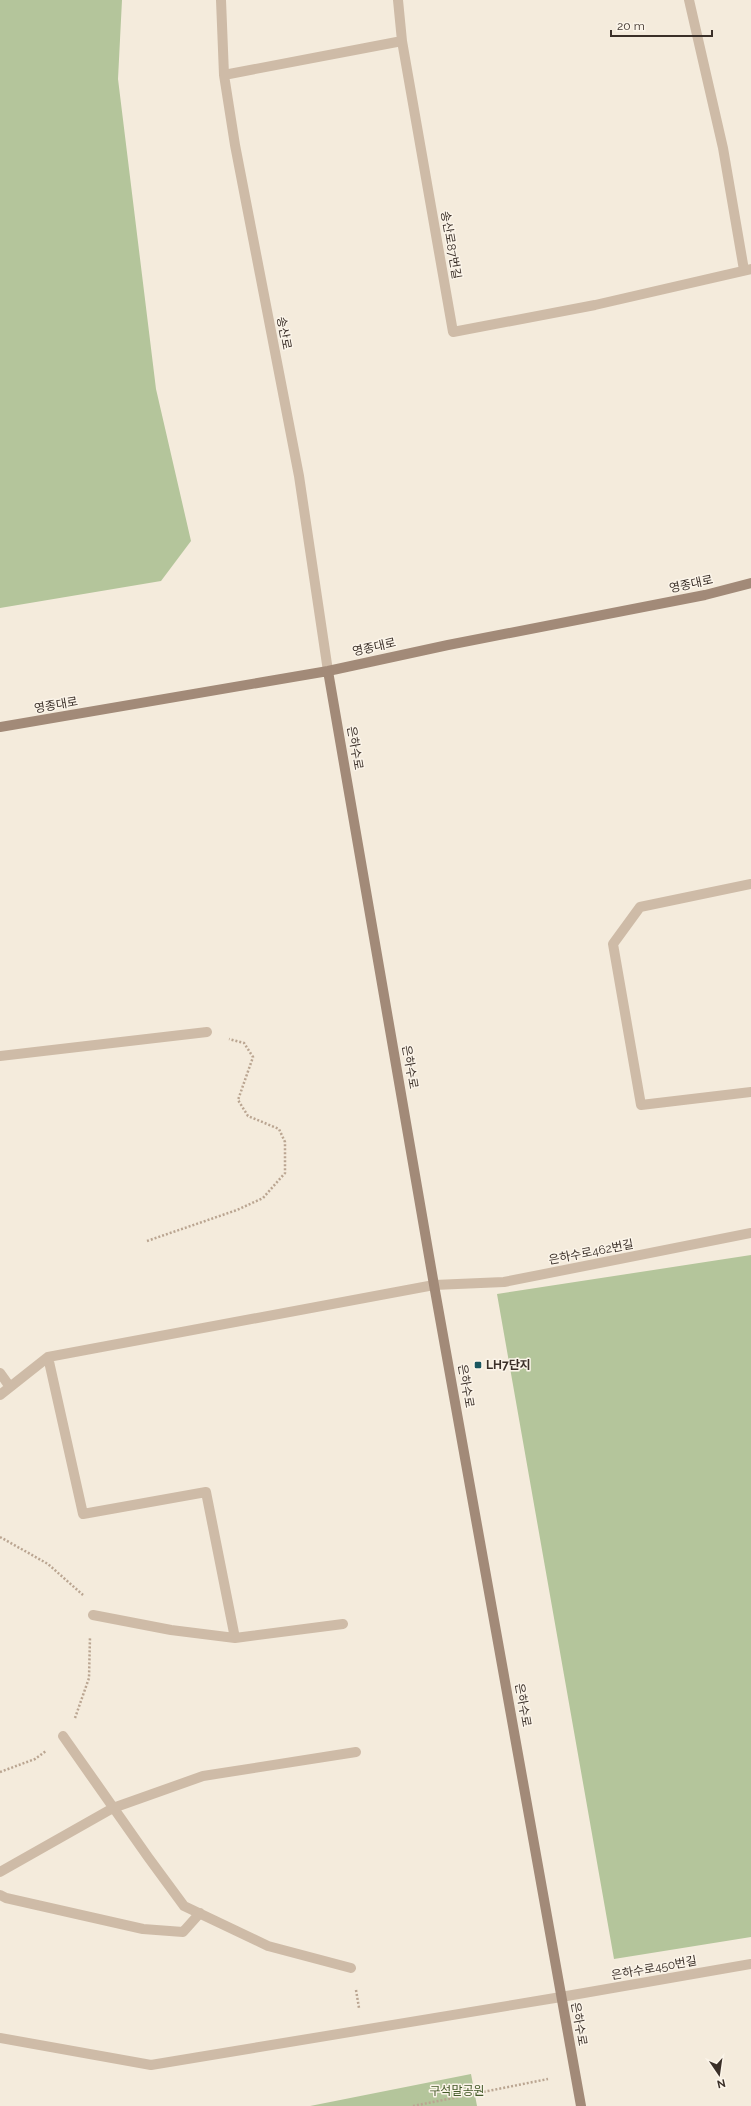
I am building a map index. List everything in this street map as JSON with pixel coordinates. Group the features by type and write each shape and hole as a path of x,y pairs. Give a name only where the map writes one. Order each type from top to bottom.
{"street":[{"name":"송산로","path":"221,0 224,75 234,145 299,476 328,671"},
{"path":"224,75 402,41 398,0"},
{"path":"689,0 723,148 748,269"},
{"name":"송산로87번길","path":"402,41 453,332 595,305 748,269"},
{"name":"영종대로","path":"0,727 328,671 448,645 705,595 751,583"},
{"name":"은하수로","path":"328,671 434,1285 581,2106"},
{"path":"751,884 640,907 613,944 641,1105 751,1092"},
{"path":"0,1056 207,1032"},
{"name":"은하수로462번길","path":"48,1357 434,1285 504,1282 751,1234"},
{"path":"0,1395 48,1357 83,1514 206,1492 234,1638"},
{"path":"0,1373 10,1387"},
{"path":"93,1615 171,1630 234,1638 343,1624"},
{"path":"64,1736 113,1808 184,1906 268,1946 351,1968"},
{"path":"0,1872 113,1808 203,1776 356,1752"},
{"path":"0,1895 6,1898 143,1930 183,1932 200,1913"},
{"name":"은하수로450번길","path":"0,2038 151,2065 751,1964"}],"path":[{"path":"147,1241 237,1210 263,1198 285,1173 285,1142 279,1129 248,1116 238,1100 253,1057 244,1043 207,1032"},
{"path":"0,1537 48,1564 83,1595 93,1615 89,1678 74,1723 64,1736 35,1759 0,1772"},
{"path":"351,1968 364,2030"},
{"path":"413,2106 548,2079"}],"green space":[{"path":"0,0 122,0 118,79 156,389 191,541 161,581 0,608"},
{"path":"751,1255 751,1937 614,1959 497,1294"},
{"name":"구석말공원","path":"471,2074 477,2106 310,2106"}],"place":[{"name":"LH7단지","path":"478,1365"}]}
